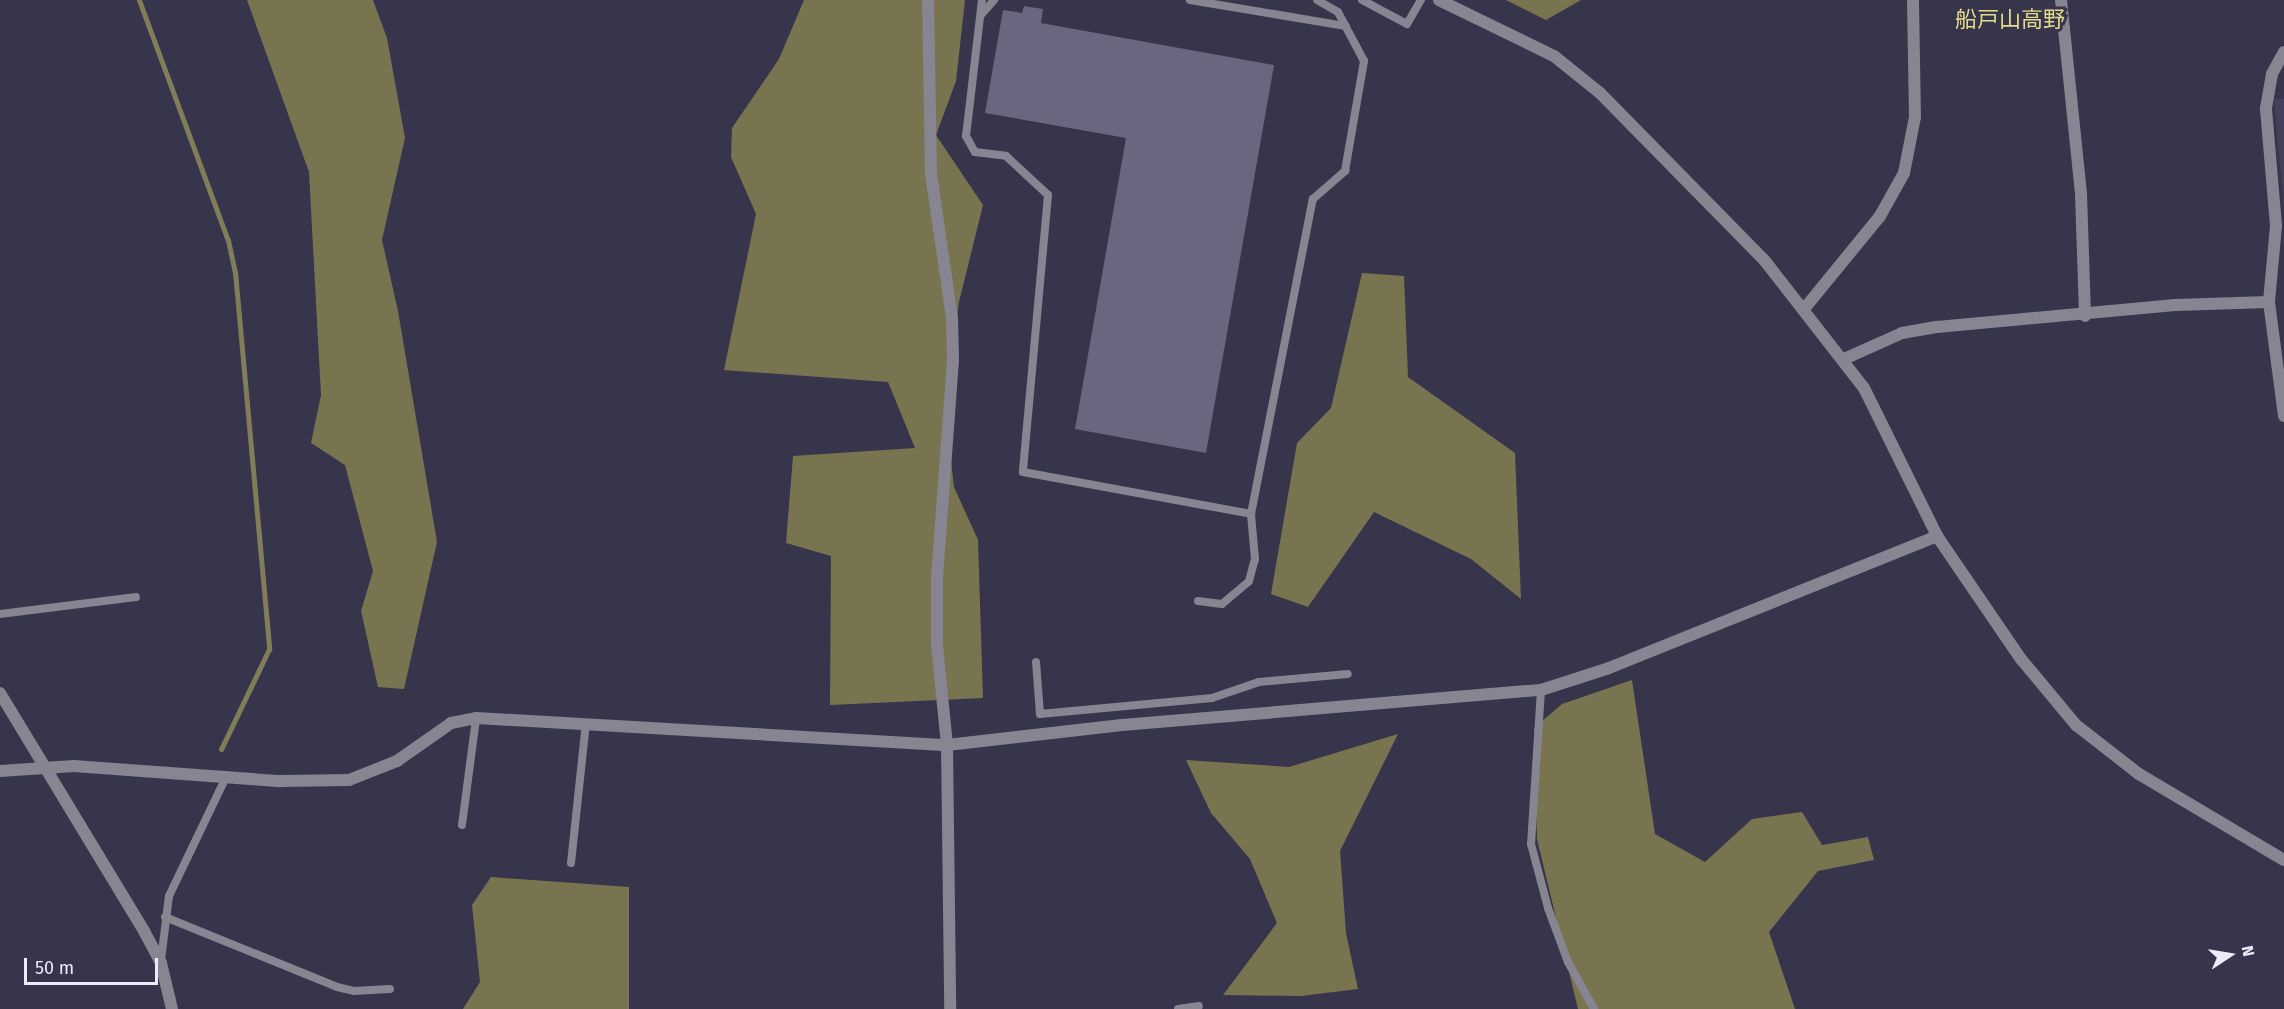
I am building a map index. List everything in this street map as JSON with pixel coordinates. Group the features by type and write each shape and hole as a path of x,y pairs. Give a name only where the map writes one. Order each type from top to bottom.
{"street":[{"path":"928,0 931,174 951,318 953,360 938,578 937,645 947,745 950,1009"},
{"path":"1439,0 1554,56 1600,93 1728,222 1804,309 1844,360 1885,426 1937,536 2021,659 2076,725 2139,774 2284,860"},
{"path":"1804,309 1880,216 1904,173 1915,117 1913,0"},
{"path":"2061,0 2081,194 2085,316"},
{"path":"2284,52 2266,94 2276,226 2269,302 2284,416"},
{"path":"1844,360 1902,333 2175,305 2269,302"},
{"path":"0,771 43,767 226,777 349,780 397,762 451,723 476,718 947,745 1122,725 1541,690 1609,668 1937,536"},
{"path":"0,693 161,963 172,1009"}],"lane":[{"path":"982,0 966,136 975,152 1006,156 1048,195 1023,472 1251,514"},
{"path":"980,16 994,0"},
{"path":"1190,0 1346,26"},
{"path":"1198,601 1222,604 1249,581 1255,560 1251,514 1313,199 1345,171 1364,61 1338,12 1317,0"},
{"path":"1362,0 1407,24 1421,0"},
{"path":"0,614 136,597"},
{"path":"1036,662 1040,714 1212,698 1259,682 1348,674"},
{"path":"1541,690 1531,844 1548,908 1568,962 1594,1009"},
{"path":"462,825 476,718"},
{"path":"571,863 586,723"},
{"path":"161,963 168,896 226,777"},
{"path":"165,917 337,987 354,991 390,989"},
{"path":"1178,1009 1199,1006"}],"shaded area":[{"path":"247,0 373,0 387,38 405,138 382,240 398,311 437,542 404,689 378,687 361,611 373,571 345,465 311,443 321,395 309,172"},
{"path":"804,0 965,0 956,81 936,135 983,205 959,302 944,402 954,487 978,540 983,698 830,705 831,556 786,543 793,456 915,448 888,382 724,370 756,214 731,157 732,128 779,59"},
{"path":"1506,0 1581,0 1546,20"},
{"path":"2275,99 2284,99 2284,208 2275,110"},
{"path":"1362,273 1404,276 1408,377 1515,453 1521,599 1471,559 1374,512 1308,607 1271,594 1297,443 1331,408"},
{"path":"1632,680 1655,834 1705,862 1752,819 1802,812 1822,845 1868,837 1874,860 1818,871 1769,932 1795,1009 1578,1009 1537,839 1534,728 1562,704"},
{"path":"1398,734 1340,851 1346,933 1358,989 1301,996 1223,995 1277,923 1250,859 1211,813 1186,760 1289,767"},
{"path":"491,877 629,887 629,1009 463,1009 480,982 472,905"}],"building":[{"path":"1024,6 1043,9 1041,23 1274,65 1206,453 1075,429 1126,138 985,113 1003,10 1022,13"}],"waterway":[{"path":"139,0 228,240 235,272 269,649 221,749"}],"district":[{"name":"船戸山高野","path":"2010,20"}]}
